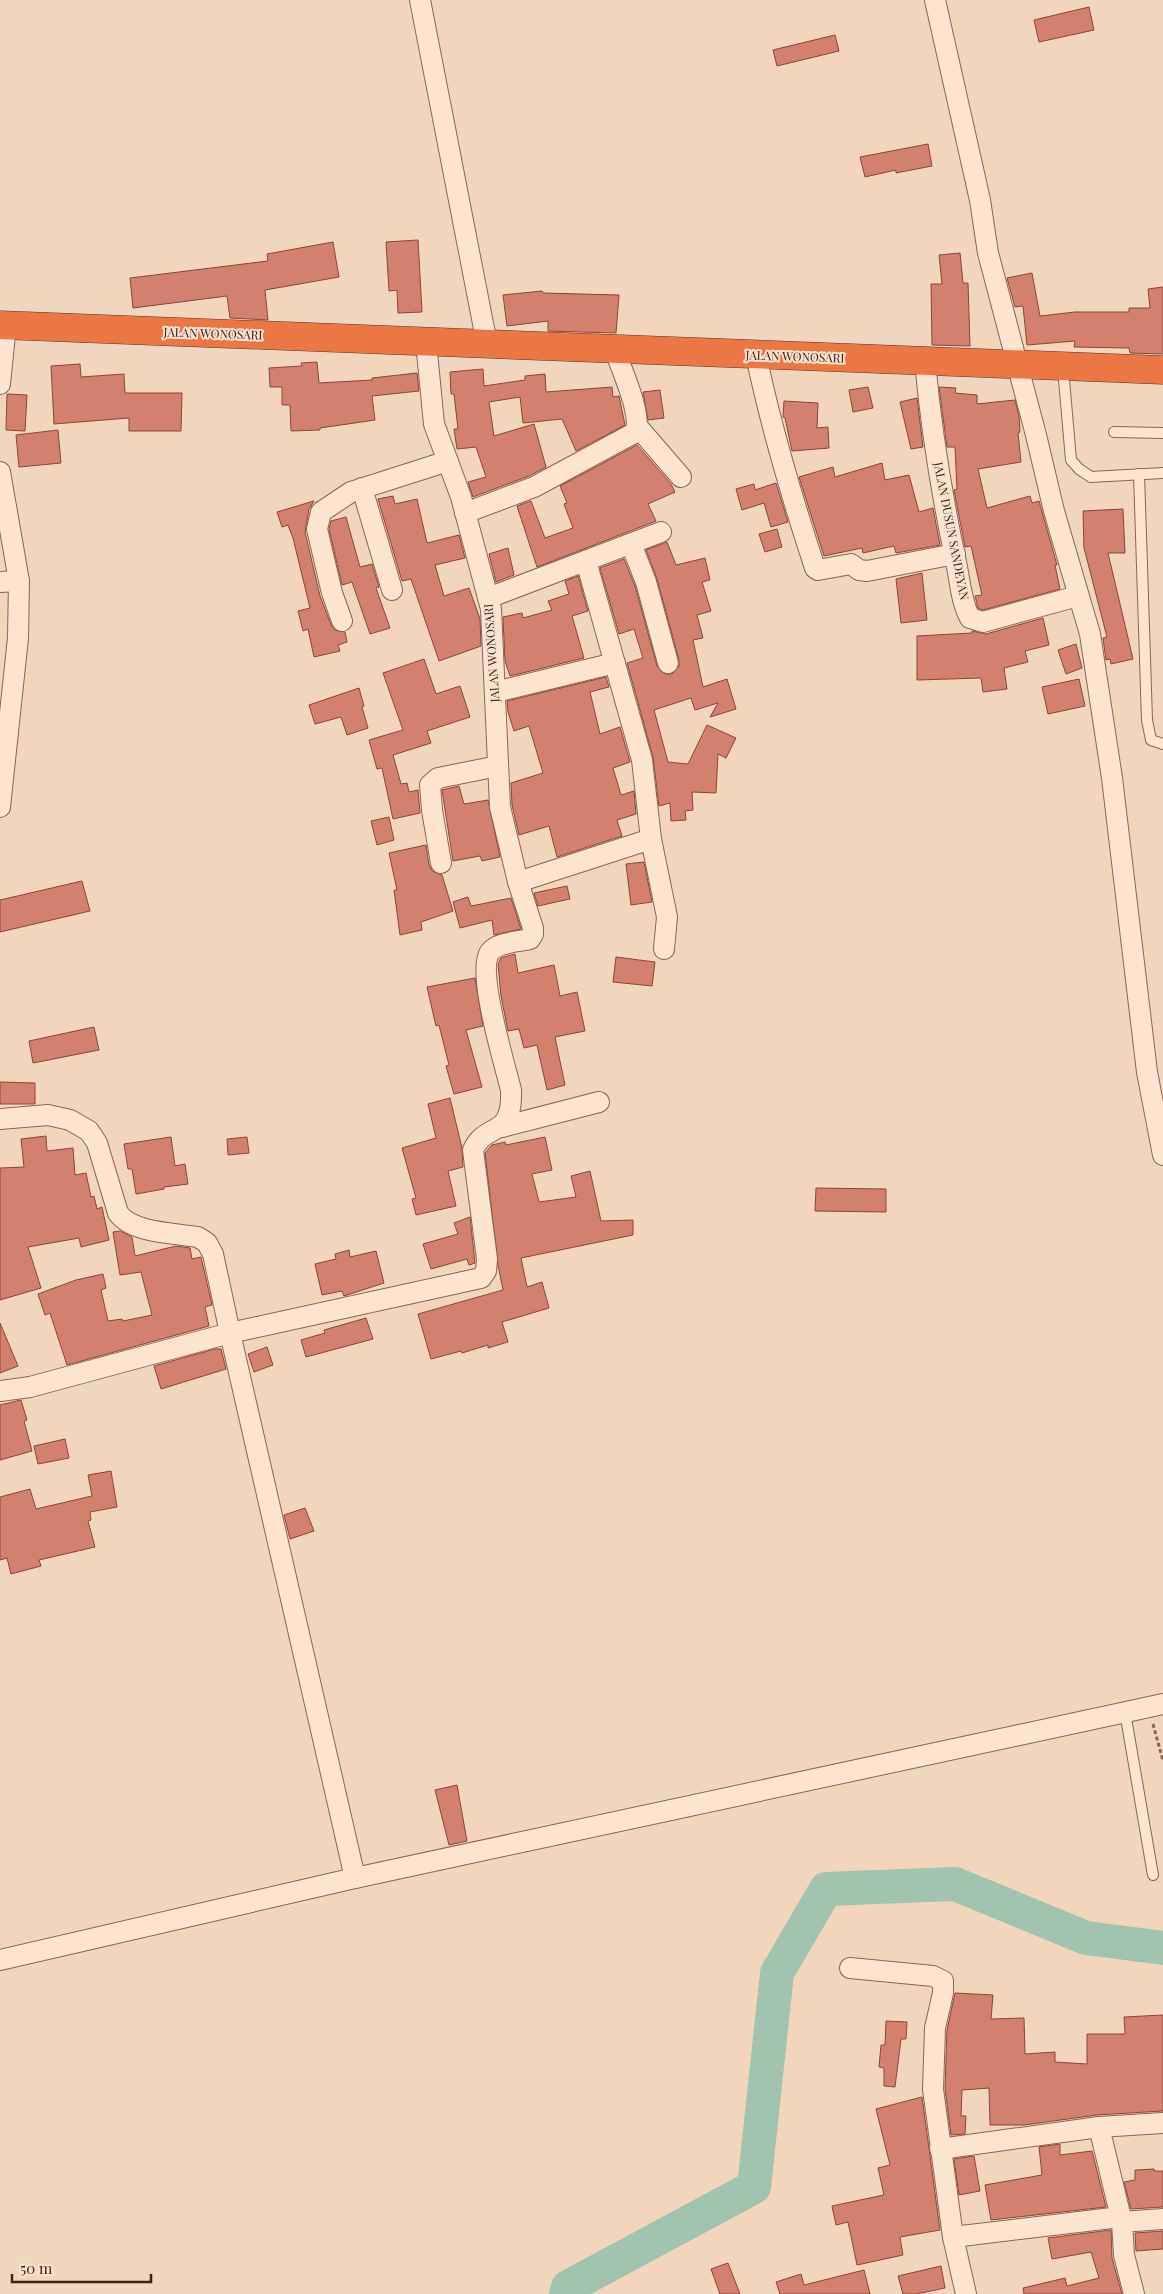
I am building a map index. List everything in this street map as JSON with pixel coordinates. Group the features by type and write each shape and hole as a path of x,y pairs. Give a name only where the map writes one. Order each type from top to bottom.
{"highway":[{"name":"JALAN WONOSARI","path":"3,325 1163,370"}],"street":[{"path":"420,0 487,344"},
{"path":"935,0 980,200 988,253 1054,511 1090,634 1112,778 1147,1072 1163,1154"},
{"path":"0,384 3,325"},
{"name":"JALAN WONOSARI","path":"426,342 434,424 465,513 491,609 500,807 518,882 533,928 530,939 497,946 490,952 486,963 486,984 511,1090 512,1108 502,1126"},
{"path":"465,513 534,487 636,432 638,426 636,412 615,350"},
{"path":"756,355 766,404 795,509 815,568 818,570 851,564 859,570 867,571 954,554"},
{"name":"JALAN DUSUN SANDEYAN","path":"925,361 928,399 954,554 967,612 974,621 982,622 1078,596"},
{"path":"638,426 681,477"},
{"path":"342,621 332,593 317,529 321,512 351,492 448,461"},
{"path":"0,472 10,581 18,638 7,693 0,808"},
{"path":"362,488 392,590"},
{"path":"488,598 661,532"},
{"path":"631,544 646,582 668,663"},
{"path":"586,561 642,760 650,839 667,917 664,948"},
{"path":"495,692 615,663"},
{"path":"442,863 432,810 430,785 438,778 498,766"},
{"path":"518,882 650,839"},
{"path":"0,1391 30,1387 230,1333 481,1278 486,1271 487,1259 473,1150 480,1139 502,1126 599,1102"},
{"path":"0,1119 48,1115 70,1120 89,1131 97,1143 118,1213 124,1220 135,1226 198,1237 207,1243 213,1254 355,1878"},
{"path":"0,1960 355,1878 1156,1705"},
{"path":"850,1968 933,1976 943,1981 943,1992 935,2028 933,2089 952,2237 966,2294"},
{"path":"940,2149 1099,2127 1163,2122"},
{"path":"1099,2127 1121,2220 1124,2255 1134,2294"},
{"path":"952,2237 1121,2220 1163,2219"}],"lane":[{"path":"1062,365 1071,460 1079,469 1091,477 1163,473"},
{"path":"1114,432 1163,432"},
{"path":"1139,474 1147,720 1151,740 1163,744"},
{"path":"1126,1712 1153,1875"}],"path":[{"path":"1156,1705 1163,1761"}],"building":[{"path":"1089,7 1094,30 1039,42 1034,20"},
{"path":"835,35 839,51 777,66 773,50"},
{"path":"928,144 932,166 896,173 896,170 865,177 860,157"},
{"path":"418,240 422,312 398,313 397,290 389,291 386,242"},
{"path":"333,242 339,277 265,290 268,320 230,318 227,296 133,308 130,278 268,261 267,254"},
{"path":"960,253 963,283 968,283 970,346 932,345 931,284 942,284 939,255"},
{"path":"1032,273 1040,316 1075,312 1129,312 1129,308 1150,308 1148,289 1163,287 1163,354 1130,353 1129,348 1074,347 1075,341 1027,345 1023,306 1015,307 1007,278"},
{"path":"542,291 543,293 619,295 616,333 548,331 548,321 507,326 503,295"},
{"path":"317,362 319,383 372,380 372,378 417,373 419,391 372,396 375,420 320,428 320,430 291,431 290,405 282,405 282,387 270,387 269,368 302,366 301,363"},
{"path":"80,364 81,377 124,374 125,393 182,393 181,431 129,431 129,418 54,424 51,366"},
{"path":"483,369 484,386 525,380 525,376 545,374 546,392 612,387 613,397 619,396 625,425 576,451 562,419 523,423 520,397 489,402 494,436 534,424 546,467 529,476 473,497 468,482 486,477 476,447 457,449 454,429 458,429 454,394 451,394 450,372"},
{"path":"868,387 873,408 853,412 849,390"},
{"path":"939,387 956,388 955,393 977,395 977,404 1015,400 1019,416 1020,432 1018,433 1021,462 978,469 987,508 1030,496 1032,503 1039,501 1057,565 1055,565 1060,589 983,610 978,608 975,596 982,595 971,546 965,547 954,490 957,489 955,447 947,447"},
{"path":"660,390 664,418 648,420 643,392"},
{"path":"7,394 27,395 25,431 6,430"},
{"path":"917,398 923,447 911,449 900,402"},
{"path":"784,401 818,403 817,428 828,427 829,448 792,451 785,418 783,417"},
{"path":"58,430 61,463 19,467 16,435"},
{"path":"637,445 671,484 675,492 648,504 656,521 537,567 517,506 531,501 545,538 573,528 564,504 567,503 560,486"},
{"path":"882,463 885,480 909,475 919,512 933,508 940,545 896,553 894,546 863,553 862,548 824,556 799,477 833,467 835,477"},
{"path":"776,483 788,522 771,527 764,503 742,510 736,489 754,484 755,490"},
{"path":"393,496 395,504 417,499 427,543 459,535 465,558 435,565 444,596 469,588 480,619 481,646 439,661 411,579 402,581 378,499"},
{"path":"314,501 309,509 305,532 320,596 331,625 335,630 345,632 347,642 338,645 340,651 314,657 308,629 303,631 298,611 310,608 293,538 288,525 282,527 277,512"},
{"path":"1123,509 1125,553 1108,553 1133,659 1111,664 1110,659 1106,660 1103,638 1107,637 1084,548 1083,511"},
{"path":"346,517 360,567 372,564 379,587 376,588 390,628 370,634 352,582 342,585 329,529 331,521"},
{"path":"777,529 782,547 765,552 759,534"},
{"path":"667,542 676,565 705,558 710,580 702,582 711,611 697,615 703,638 693,640 703,687 727,679 736,709 710,717 718,703 695,710 691,698 654,710 668,762 688,764 707,725 736,738 726,758 718,754 716,793 692,792 693,810 685,811 686,820 671,821 670,803 659,806 653,757 627,663 643,658 634,629 619,634 600,568 624,559 635,586 657,666 665,674 672,674 679,666 679,660 657,579 646,550"},
{"path":"508,548 514,575 496,582 489,554"},
{"path":"922,573 927,620 901,623 896,579"},
{"path":"578,576 588,611 572,616 584,658 510,676 505,661 503,617 522,613 523,618 552,610 548,601 569,594 565,581"},
{"path":"1043,618 1049,645 1025,651 1028,662 1004,668 1007,689 983,692 981,678 917,680 917,636 972,633 972,631 986,634"},
{"path":"1076,644 1082,668 1066,674 1058,650"},
{"path":"424,659 436,694 460,686 470,717 427,731 431,743 393,755 401,784 407,783 409,792 418,790 420,813 393,819 382,768 377,769 369,740 403,730 383,673"},
{"path":"606,677 609,687 590,692 600,734 620,727 630,762 613,768 621,795 634,791 636,814 617,820 622,836 557,857 549,826 519,835 512,805 511,783 543,773 529,726 514,731 508,712 507,701"},
{"path":"1079,679 1085,706 1048,714 1042,687"},
{"path":"359,688 368,728 347,735 341,717 315,724 309,705"},
{"path":"459,786 464,804 488,800 500,857 482,861 480,856 453,861 442,790"},
{"path":"389,817 394,840 377,845 371,821"},
{"path":"426,845 429,865 432,871 442,875 453,911 421,922 422,930 400,935 394,890 397,890 389,853"},
{"path":"644,862 652,902 631,905 626,864"},
{"path":"82,881 90,911 0,932 0,900"},
{"path":"567,886 570,899 538,906 534,893"},
{"path":"468,897 471,906 511,898 521,929 494,935 492,920 460,928 453,902"},
{"path":"515,954 518,973 554,965 560,996 577,992 585,1031 555,1037 565,1085 547,1090 537,1045 524,1048 519,1029 508,1031 501,996 498,964 501,958"},
{"path":"616,957 655,962 652,986 613,982"},
{"path":"475,978 483,1026 466,1030 482,1087 454,1094 446,1066 449,1065 439,1025 436,1026 427,987"},
{"path":"94,1027 99,1050 33,1063 29,1041"},
{"path":"0,1082 35,1083 35,1104 0,1104"},
{"path":"450,1098 462,1148 463,1167 448,1171 456,1206 416,1215 412,1199 416,1198 402,1148 436,1138 428,1104"},
{"path":"46,1136 47,1151 73,1148 75,1175 86,1173 91,1197 94,1196 97,1209 102,1207 109,1240 81,1247 79,1238 28,1247 41,1288 0,1300 0,1168 24,1167 21,1139"},
{"path":"171,1137 175,1166 185,1164 188,1184 164,1187 164,1189 136,1194 132,1169 128,1169 124,1144"},
{"path":"247,1137 249,1153 228,1155 227,1139"},
{"path":"545,1137 552,1170 532,1174 539,1202 576,1197 571,1176 590,1171 601,1221 633,1220 633,1235 521,1258 527,1287 542,1282 549,1308 502,1322 508,1342 488,1348 488,1345 462,1353 461,1351 431,1359 418,1314 503,1290 498,1265 485,1153 492,1145 505,1142 506,1145"},
{"path":"816,1188 886,1189 886,1212 815,1211"},
{"path":"470,1217 475,1263 469,1265 467,1259 431,1269 423,1244 458,1234 454,1223"},
{"path":"120,1231 132,1237 135,1256 176,1246 190,1248 192,1259 201,1257 212,1305 205,1307 209,1326 67,1365 50,1313 45,1315 38,1294 76,1280 103,1274 106,1288 101,1290 108,1321 122,1319 123,1321 152,1315 141,1272 120,1275 113,1232"},
{"path":"349,1250 350,1257 376,1251 384,1283 344,1296 342,1291 322,1295 315,1264 336,1259 335,1254"},
{"path":"366,1318 373,1339 306,1357 301,1340 325,1333 324,1330"},
{"path":"0,1323 18,1366 0,1373"},
{"path":"267,1347 273,1365 254,1372 248,1354"},
{"path":"221,1349 226,1369 161,1389 154,1366"},
{"path":"21,1400 27,1420 24,1421 32,1451 0,1460 0,1405"},
{"path":"65,1439 69,1458 38,1464 34,1446"},
{"path":"111,1471 117,1507 90,1512 91,1520 88,1521 95,1547 39,1560 41,1566 11,1574 7,1558 0,1560 0,1497 30,1489 36,1509 92,1496 88,1475"},
{"path":"305,1508 314,1531 290,1539 284,1515"},
{"path":"457,1785 467,1841 449,1845 435,1790"},
{"path":"955,1993 993,1995 991,2019 1024,2018 1025,2054 1055,2052 1055,2062 1087,2064 1087,2034 1125,2034 1124,2017 1163,2015 1163,2111 1097,2115 1024,2125 990,2125 989,2088 962,2090 961,2116 966,2116 965,2134 951,2135 945,2088 947,2030"},
{"path":"886,2021 907,2022 906,2039 901,2039 895,2087 884,2086 884,2068 879,2067 881,2045 885,2045"},
{"path":"922,2097 940,2230 900,2237 903,2255 857,2265 848,2222 836,2225 832,2206 884,2195 878,2168 890,2165 876,2109"},
{"path":"1060,2144 1060,2155 1092,2151 1106,2207 991,2220 985,2185 1042,2175 1039,2147"},
{"path":"974,2156 980,2191 959,2195 954,2159"},
{"path":"1154,2169 1154,2171 1163,2171 1163,2207 1131,2209 1124,2182 1135,2180 1135,2170"},
{"path":"1111,2230 1112,2258 1122,2294 1024,2294 1023,2288 1065,2278 1067,2286 1099,2278 1091,2252 1052,2259 1048,2238"},
{"path":"1163,2231 1163,2249 1136,2251 1135,2233"},
{"path":"728,2263 740,2294 720,2294 711,2269"},
{"path":"941,2266 945,2288 916,2294 903,2294 898,2276"},
{"path":"864,2270 870,2294 780,2294 776,2282 801,2274 804,2285"}],"waterway":[{"path":"566,2294 568,2287 754,2187 777,1973 826,1889 955,1884 1086,1938 1163,1948"}]}
